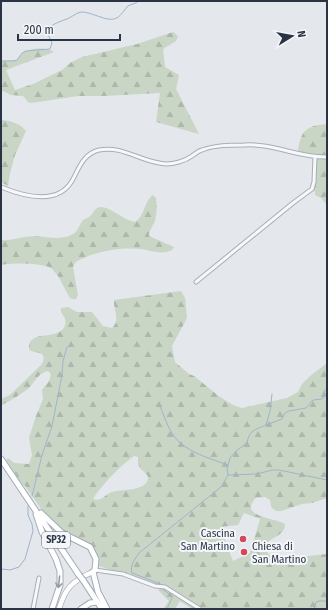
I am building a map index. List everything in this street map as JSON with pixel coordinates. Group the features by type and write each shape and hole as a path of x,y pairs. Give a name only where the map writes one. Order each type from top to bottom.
{"main road":[{"name":"SP32","path":"1,459 102,609"},
{"path":"21,488 25,490 42,515 58,530 66,536 89,546 96,559 94,571 98,592 107,609"},
{"path":"32,504 42,532 55,556 59,567 60,585 52,609"},
{"path":"81,609 90,603 97,602"}],"street":[{"path":"1,187 32,197 58,195 63,192 69,184 77,168 86,157 96,151 101,150 117,150 156,163 168,164 187,159 204,149 248,144 280,148 315,157 327,157"},
{"path":"196,282 312,189 314,182 315,157"},
{"path":"59,609 64,594 70,585 94,571 123,574 156,586 163,587 200,609"},
{"path":"33,609 39,578"}],"green space":[{"path":"173,32 178,36 176,41 163,49 165,67 179,75 176,89 199,134 156,122 160,93 78,96 31,103 28,102 23,96 11,95 1,90 1,61 17,60 27,51 43,49 54,52 6,70 15,90 33,84 62,70 70,63 82,57 137,44"},
{"path":"1,120 15,123 26,131 15,155 8,186 1,182"},
{"path":"327,124 327,205 321,198 315,195 315,192 312,189 315,183 317,156 298,151 301,138 306,130 314,126"},
{"path":"153,195 156,198 157,206 155,221 150,230 149,236 174,247 172,250 154,252 135,248 120,249 105,251 79,260 73,267 78,295 76,299 70,298 58,276 49,267 36,264 1,265 1,240 31,236 54,238 66,237 75,233 82,221 90,216 96,208 99,207 110,209 126,219 135,222 141,216 148,201"},
{"path":"181,291 185,298 187,318 172,346 175,362 220,397 233,405 242,408 287,398 298,392 302,384 310,376 327,363 327,498 281,511 276,511 272,508 270,500 265,497 256,498 251,504 251,509 260,516 285,524 283,531 267,543 266,547 268,553 272,557 282,559 327,554 327,609 200,609 196,607 195,609 192,609 180,601 175,609 163,609 169,601 158,590 164,587 99,566 95,551 65,534 44,513 22,484 6,460 8,458 14,463 29,464 32,455 29,438 43,399 42,390 49,381 51,375 50,373 48,371 45,372 37,378 27,390 1,405 1,399 10,395 42,364 44,357 43,355 29,350 29,344 37,337 56,334 65,327 66,322 61,312 61,308 68,307 77,312 92,312 103,326 112,328 116,322 114,300","holes":["134,456 138,457 139,466 148,478 143,486 112,492 101,499 93,499 112,476","244,513 260,519 250,553 233,561 220,527 238,525"]}],"waterway":[{"path":"1,61 17,60 22,53 26,51 50,49 52,43 47,32 50,27 81,12 107,19 114,19 128,6 139,1"},
{"path":"32,496 42,455 52,426 62,375 63,361 67,347"},
{"path":"272,394 270,411 266,425 282,419 285,413 289,411 306,408 313,400 322,399 325,396 324,391 327,389"},
{"path":"160,406 169,428 178,441 198,454 228,465"},
{"path":"159,586 158,583 132,573 132,565 139,553 221,487 228,475 227,469 230,458 247,443 251,433 266,425"},
{"path":"228,475 257,474 272,470 279,470 327,480"},
{"path":"1,569 10,570 19,567 25,559 33,531 28,515 28,506"},
{"path":"161,588 172,598 167,609"},
{"path":"313,609 316,602 327,601"}],"place":[{"name":"Cascina San Martino","path":"243,539"},
{"name":"Chiesa di San Martino","path":"244,552"}]}
